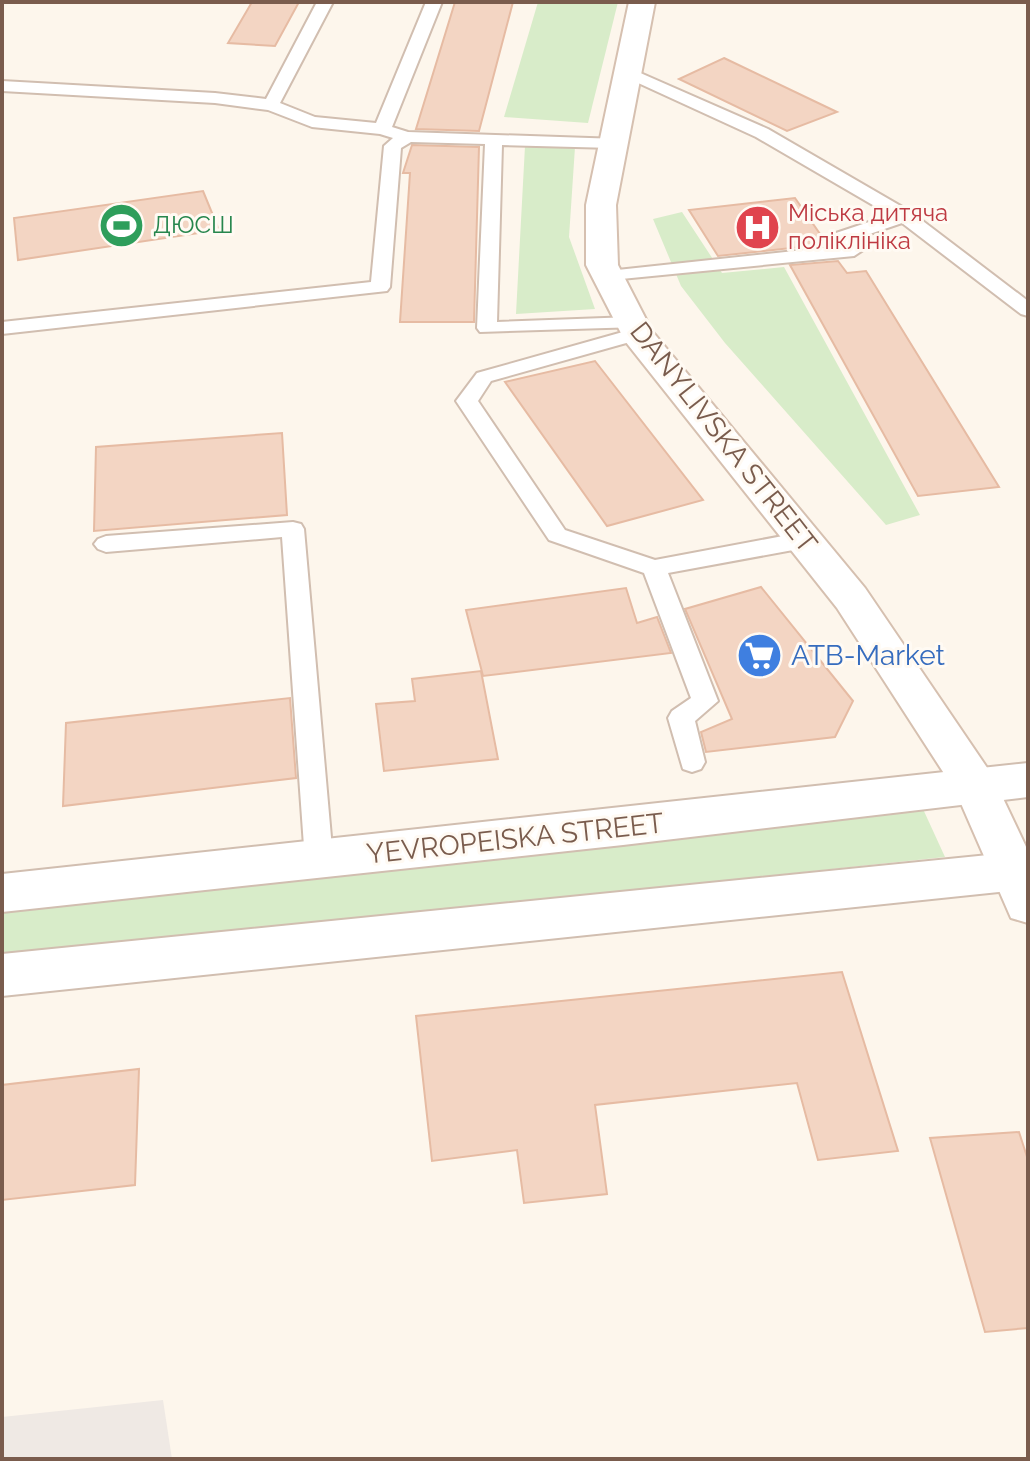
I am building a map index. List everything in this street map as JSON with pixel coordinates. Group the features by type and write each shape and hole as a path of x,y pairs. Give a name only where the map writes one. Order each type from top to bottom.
{"main road":[{"name":"DANYLIVSKA STREET","path":"642,2 601,205 602,265 634,329 851,598 976,787 1024,882"},
{"name":"YEVROPEISKA STREET","path":"2,893 1028,780"},
{"path":"2,975 1024,882"}],"lane":[{"path":"271,105 325,2"},
{"path":"382,129 434,2"},
{"path":"629,73 762,133 905,216 1028,310"},
{"path":"2,86 215,98 271,105 312,122 382,129 407,137 613,143"},
{"path":"2,328 380,287 393,146 407,137"},
{"path":"494,140 487,328 634,329"},
{"path":"608,277 854,250 843,237 905,216"},
{"path":"634,329 484,377 467,401 557,535 654,568 804,540"},
{"path":"106,544 293,529 319,860"},
{"path":"654,568 705,701 681,718 692,762"}],"shaded area":[{"path":"163,1400 172,1459 2,1459 2,1417"}],"green space":[{"path":"538,2 618,2 588,123 504,117"},
{"path":"525,146 575,147 569,237 595,309 516,314"},
{"path":"682,212 722,273 784,267 920,515 886,525 725,343 681,286 653,219"},
{"path":"923,809 945,857 2,957 2,907"}],"building":[{"path":"252,2 299,2 275,46 228,43"},
{"path":"455,2 513,2 479,131 416,129"},
{"path":"724,58 837,112 787,131 679,79"},
{"path":"412,145 479,147 474,322 400,322 410,173 403,173"},
{"name":"ДЮСШ","path":"203,191 219,230 18,260 14,218"},
{"name":"Міська дитяча поліклініка","path":"795,198 827,244 718,256 689,210"},
{"path":"838,261 847,273 866,271 999,487 918,496 790,265"},
{"path":"595,361 703,500 607,526 505,382"},
{"path":"282,433 287,515 94,531 96,447"},
{"name":"ATB-Market","path":"761,587 853,701 835,737 706,752 701,732 732,719 685,609"},
{"path":"626,588 637,623 657,617 671,653 483,676 466,610"},
{"path":"481,671 498,759 384,771 376,704 415,701 412,679"},
{"path":"290,698 296,778 63,806 66,723"},
{"path":"842,972 898,1151 818,1160 797,1083 595,1105 607,1194 524,1203 517,1150 432,1161 416,1016"},
{"path":"139,1069 135,1185 2,1200 2,1085"},
{"path":"1019,1132 1028,1160 1028,1328 985,1332 930,1138"}],"place":[{"name":"ДЮСШ","path":"122,225"},
{"name":"Міська дитяча поліклініка","path":"757,227"},
{"name":"ATB-Market","path":"760,655"}]}
